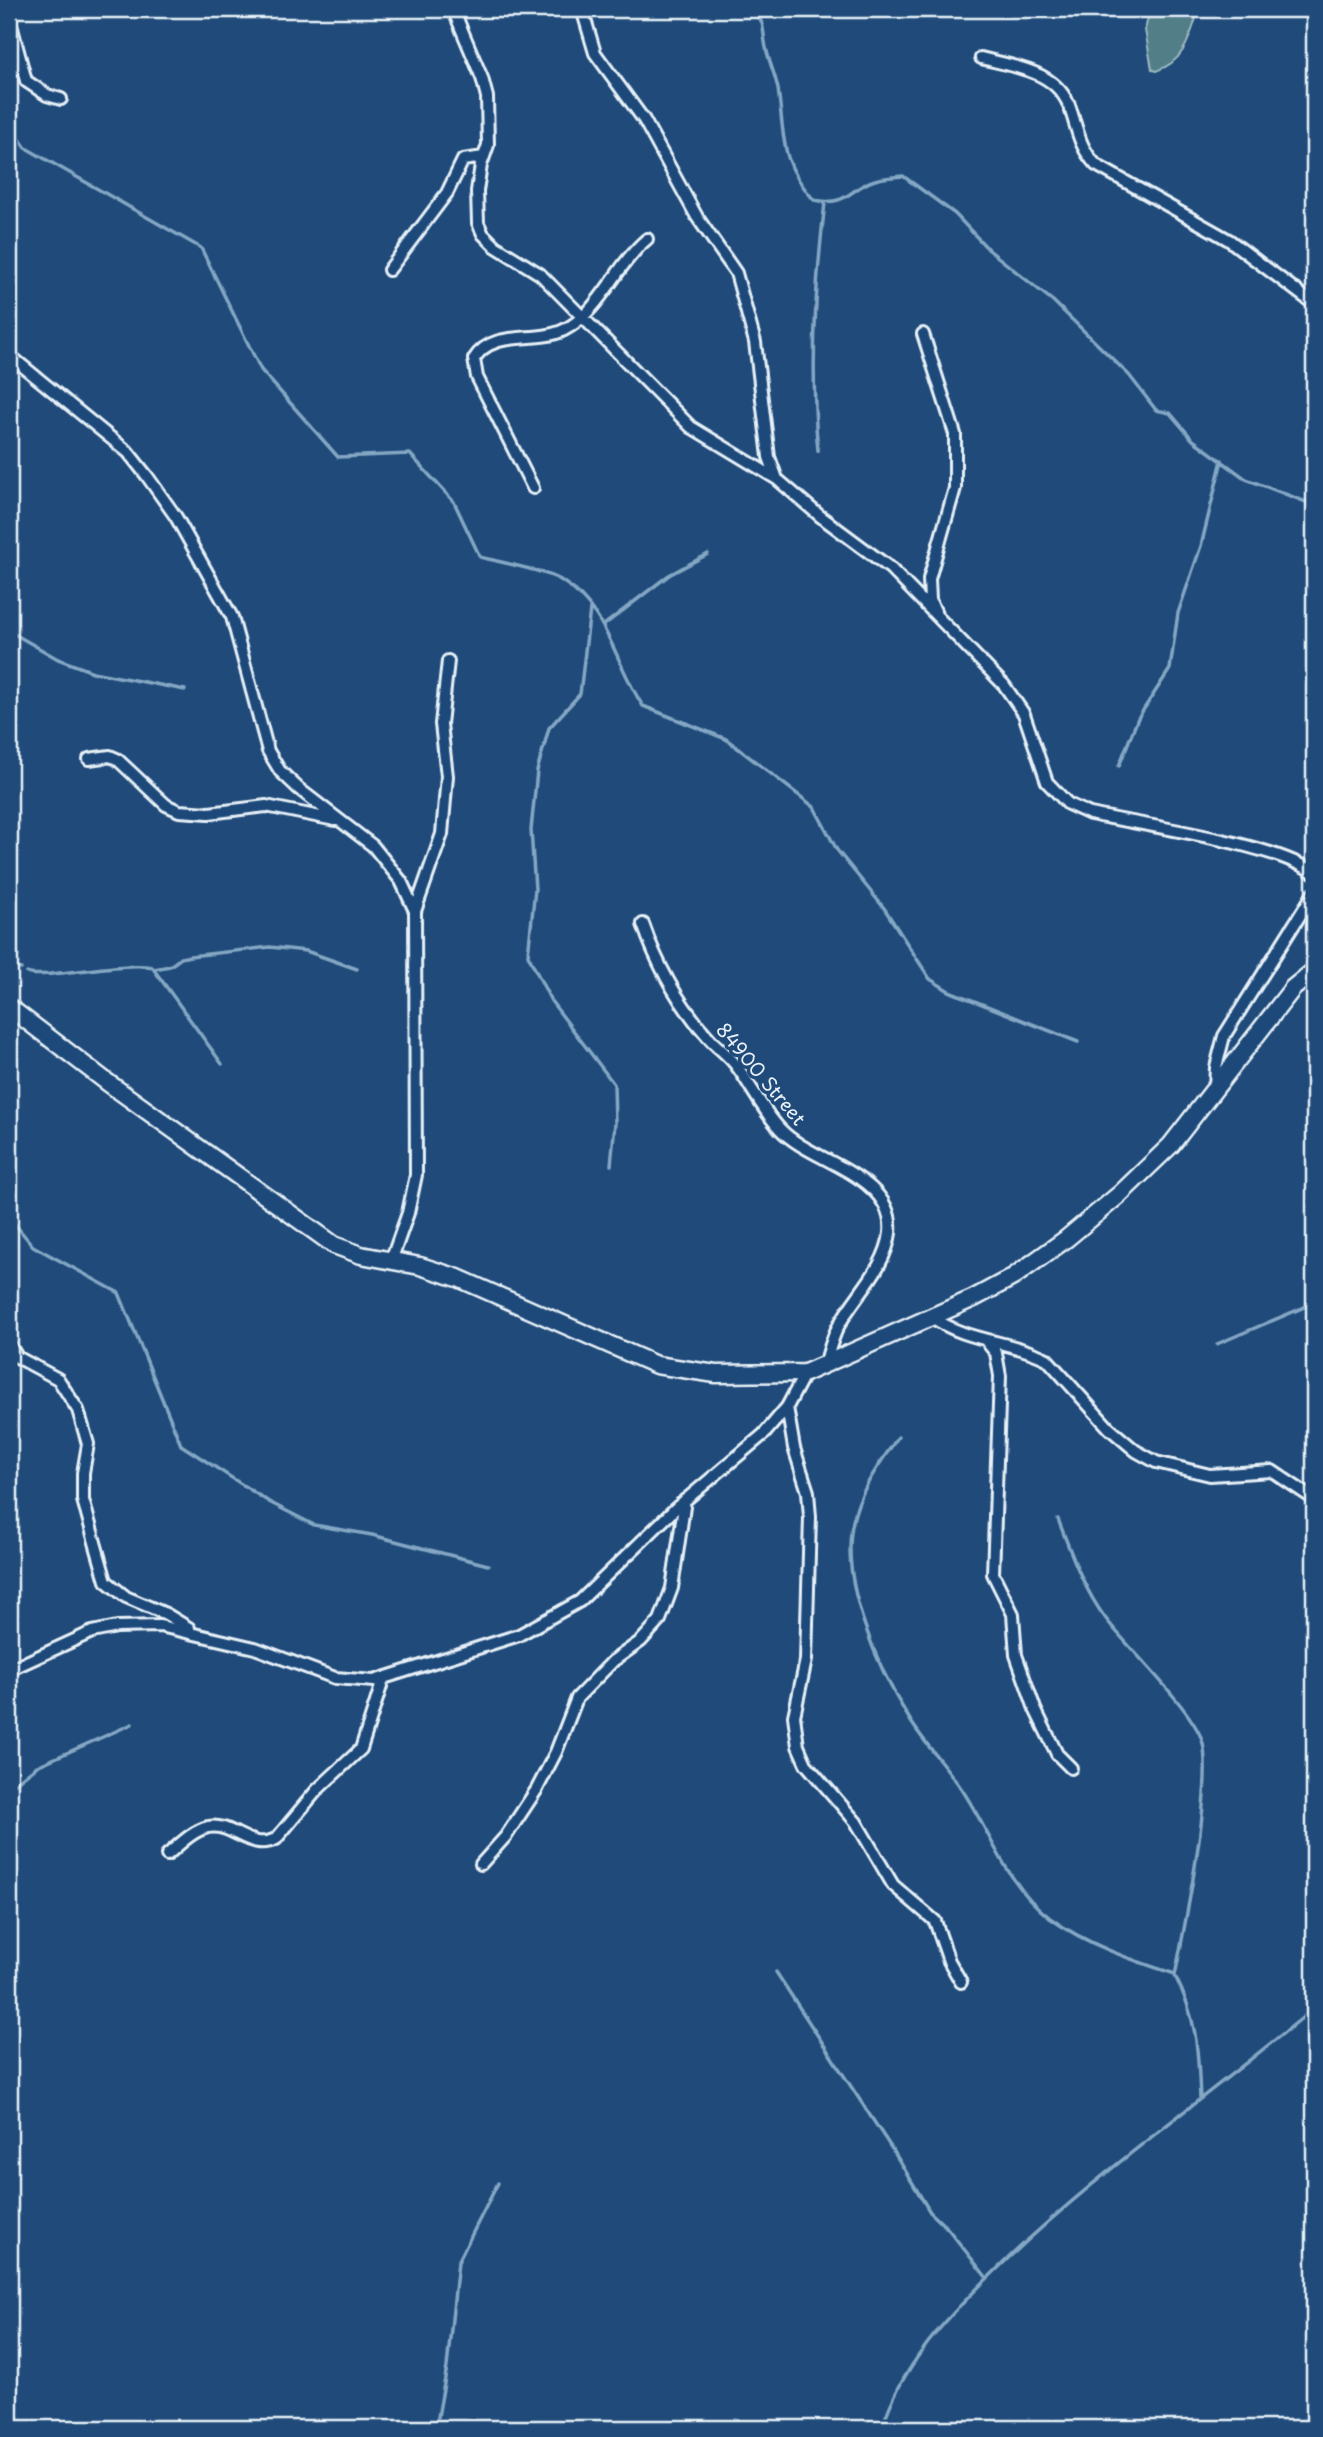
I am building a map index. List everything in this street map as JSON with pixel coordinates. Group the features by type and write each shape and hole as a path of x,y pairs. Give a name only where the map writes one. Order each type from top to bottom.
{"street":[{"path":"453,9 482,78 487,97 489,122 477,191 478,223 483,234 495,246 540,274 691,427 777,479 820,516 890,568 1004,685 1024,715 1047,782 1068,804 1090,814 1261,851 1293,861 1314,873"},
{"path":"582,9 595,53 644,120 697,217 736,273 755,342 769,457 777,479"},
{"path":"9,17 26,81 47,95 61,99"},
{"path":"981,58 1032,70 1047,78 1068,101 1078,138 1085,153 1096,165 1228,240 1314,304"},
{"path":"389,270 447,193 463,160 484,157"},
{"path":"533,488 477,377 474,359 487,345 497,341 556,333 583,320 628,254 647,239"},
{"path":"923,334 954,434 956,488 929,579 930,600 938,616"},
{"path":"9,355 128,452 176,517 232,617 268,751 280,771 388,863 401,881 415,911"},
{"path":"391,1261 408,1213 416,1175 415,911 442,834 447,776 441,724 448,661"},
{"path":"89,759 110,756 117,759 166,804 179,811 209,813 266,806 341,821"},
{"path":"1215,1089 1216,1067 1224,1036 1314,893"},
{"name":"84900 Street","path":"643,924 668,984 709,1038 732,1060 780,1129 792,1140 865,1183 879,1197 887,1214 890,1231 886,1251 839,1324 825,1365"},
{"path":"9,1007 309,1230 361,1255 458,1278 656,1365 716,1374 805,1373 932,1317 1013,1277 1066,1239 1120,1194 1171,1145 1293,988 1314,971"},
{"path":"932,1317 948,1328 987,1342 1033,1352 1047,1359 1110,1428 1136,1451 1156,1462 1210,1475 1272,1471 1314,1499"},
{"path":"987,1342 996,1353 1000,1376 993,1574 1013,1614 1016,1656 1035,1709 1057,1754 1071,1768"},
{"path":"9,1344 17,1357 58,1379 78,1410 88,1444 83,1473 83,1500 106,1581 126,1597 166,1614 198,1633"},
{"path":"9,1670 70,1639 104,1629 160,1626 255,1648 335,1678 354,1681 383,1680 519,1635 579,1601 685,1500 756,1441 787,1408 805,1373"},
{"path":"787,1408 794,1448 808,1492 810,1517 806,1660 794,1716 798,1746 806,1763 856,1822 893,1885 935,1921 948,1961 961,1982"},
{"path":"481,1864 506,1836 537,1789 556,1752 577,1698 612,1661 641,1642 660,1620 672,1588 685,1500"},
{"path":"167,1855 187,1837 209,1827 222,1828 253,1842 276,1839 317,1790 361,1749 383,1680"}],"green space":[{"path":"1150,9 1199,9 1180,55 1166,67 1156,71 1152,69 1145,30"}],"waterway":[{"path":"753,9 760,18 777,83 789,160 814,200 834,201 866,183 903,176 955,214 989,250 1053,301 1129,375 1156,410 1170,413 1193,440 1246,479 1314,505"},
{"path":"9,124 26,148 201,248 261,370 338,457 410,454 454,502 480,557 555,577 578,593 600,622 643,706 726,739 814,807 837,850 884,908 930,979 949,991 1078,1042"},
{"path":"818,451 814,389 815,327 825,203"},
{"path":"1119,766 1138,718 1170,669 1178,613 1201,546 1222,460"},
{"path":"604,625 669,575 708,554"},
{"path":"590,609 580,694 549,728 537,771 531,830 535,889 528,955 551,1001 614,1084 615,1123 611,1165"},
{"path":"9,631 58,659 93,672 185,690"},
{"path":"154,969 170,966 181,958 190,956 270,947 306,951 357,969"},
{"path":"9,966 21,969"},
{"path":"27,973 34,975 122,966 152,967 222,1064"},
{"path":"9,1217 33,1246 119,1293 181,1445 269,1502 314,1525 372,1535 488,1565"},
{"path":"1217,1344 1314,1303"},
{"path":"898,1437 860,1498 850,1545 856,1597 864,1624 886,1676 910,1720 961,1788 1010,1873 1034,1904 1050,1918 1094,1944 1175,1974"},
{"path":"1058,1519 1079,1571 1098,1608 1186,1712 1202,1740 1205,1760 1202,1820 1175,1976 1192,2022 1200,2099"},
{"path":"9,1788 37,1766 132,1724"},
{"path":"776,1972 894,2152 930,2212 948,2229 987,2278"},
{"path":"882,2428 890,2405 914,2363 928,2343 977,2288 1072,2201 1314,2008"},
{"path":"436,2428 447,2367 458,2262 498,2183"}]}
